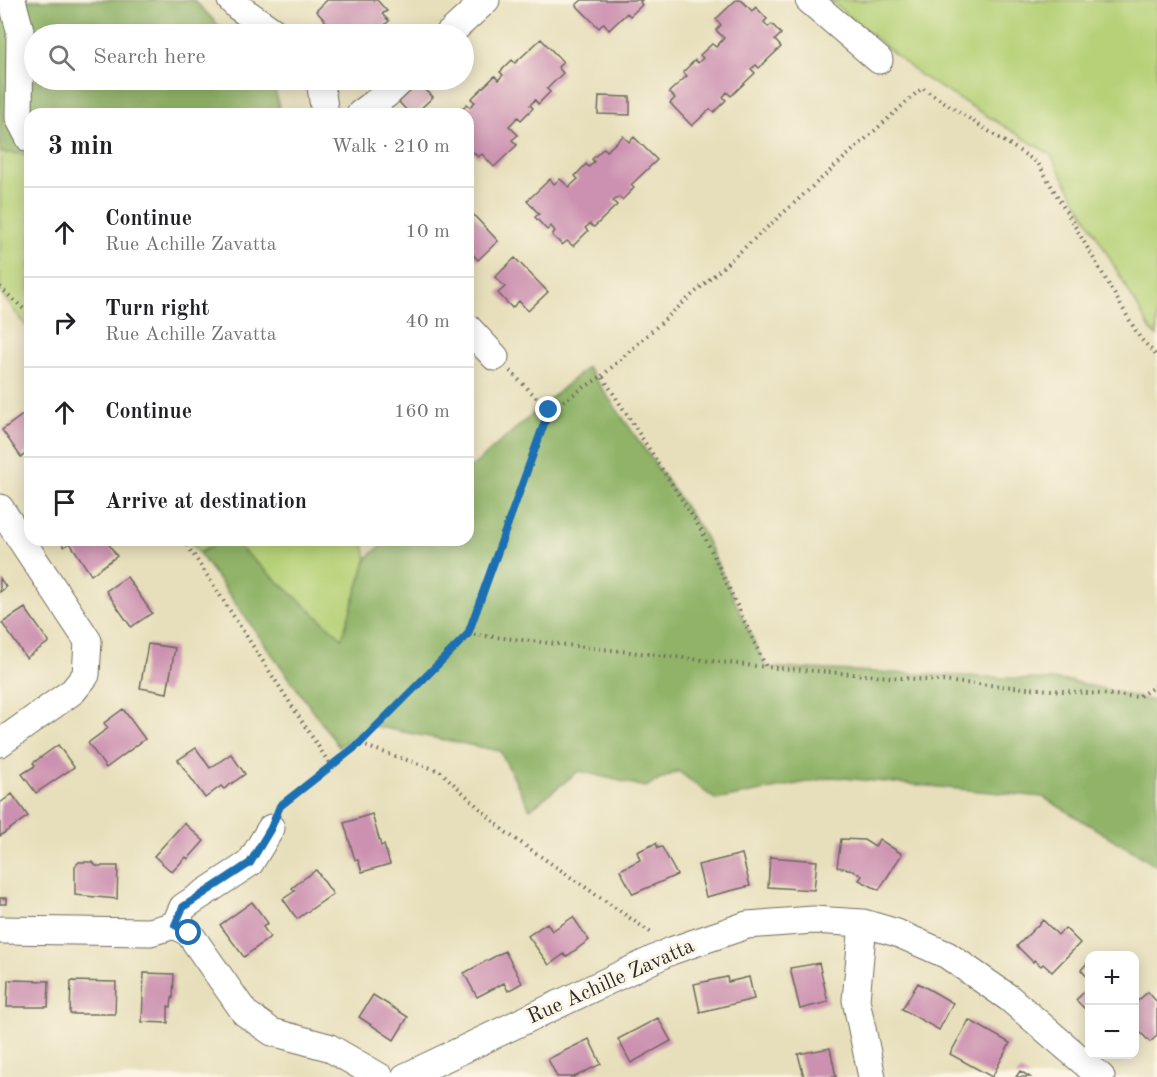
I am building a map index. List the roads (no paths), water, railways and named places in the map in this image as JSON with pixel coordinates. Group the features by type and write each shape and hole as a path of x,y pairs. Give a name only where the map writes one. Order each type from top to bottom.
{"street":[{"path":"12,0 20,30 19,117 24,127"},
{"path":"231,0 263,24"},
{"path":"460,24 486,0"},
{"path":"809,0 879,60"},
{"path":"321,90 324,108"},
{"path":"368,108 391,90"},
{"path":"474,335 495,357"},
{"path":"0,508 24,544"},
{"path":"0,743 73,691 86,675 88,641 25,546"},
{"path":"175,925 183,907 250,863 271,828"},
{"name":"Rue Achille Zavatta","path":"405,1077 671,951 747,925 813,920 862,923 897,933 947,955 1009,998 1101,1077"},
{"path":"862,923 855,1000 872,1077"},
{"path":"0,930 150,932 175,925 189,933 245,1013 272,1032 328,1047 380,1077"}]}
